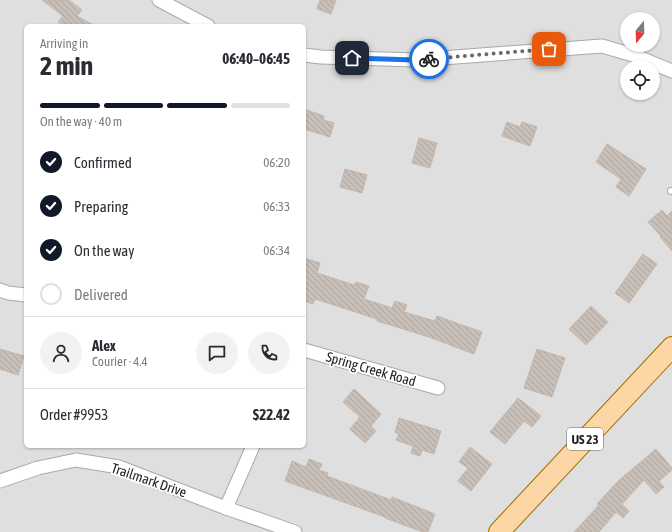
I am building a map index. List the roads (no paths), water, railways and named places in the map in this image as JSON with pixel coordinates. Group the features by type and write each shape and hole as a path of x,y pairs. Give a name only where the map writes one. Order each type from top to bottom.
{"main road":[{"name":"US 23","path":"499,532 672,346"}],"street":[{"path":"159,0 204,24"},
{"path":"306,54 320,57 415,60 602,46 633,55 672,71"},
{"path":"0,290 24,295"},
{"name":"Spring Creek Road","path":"306,351 438,388"},
{"path":"226,508 252,448"},
{"name":"Trailmark Drive","path":"0,481 38,468 76,460 119,467 226,508 295,532"}]}
